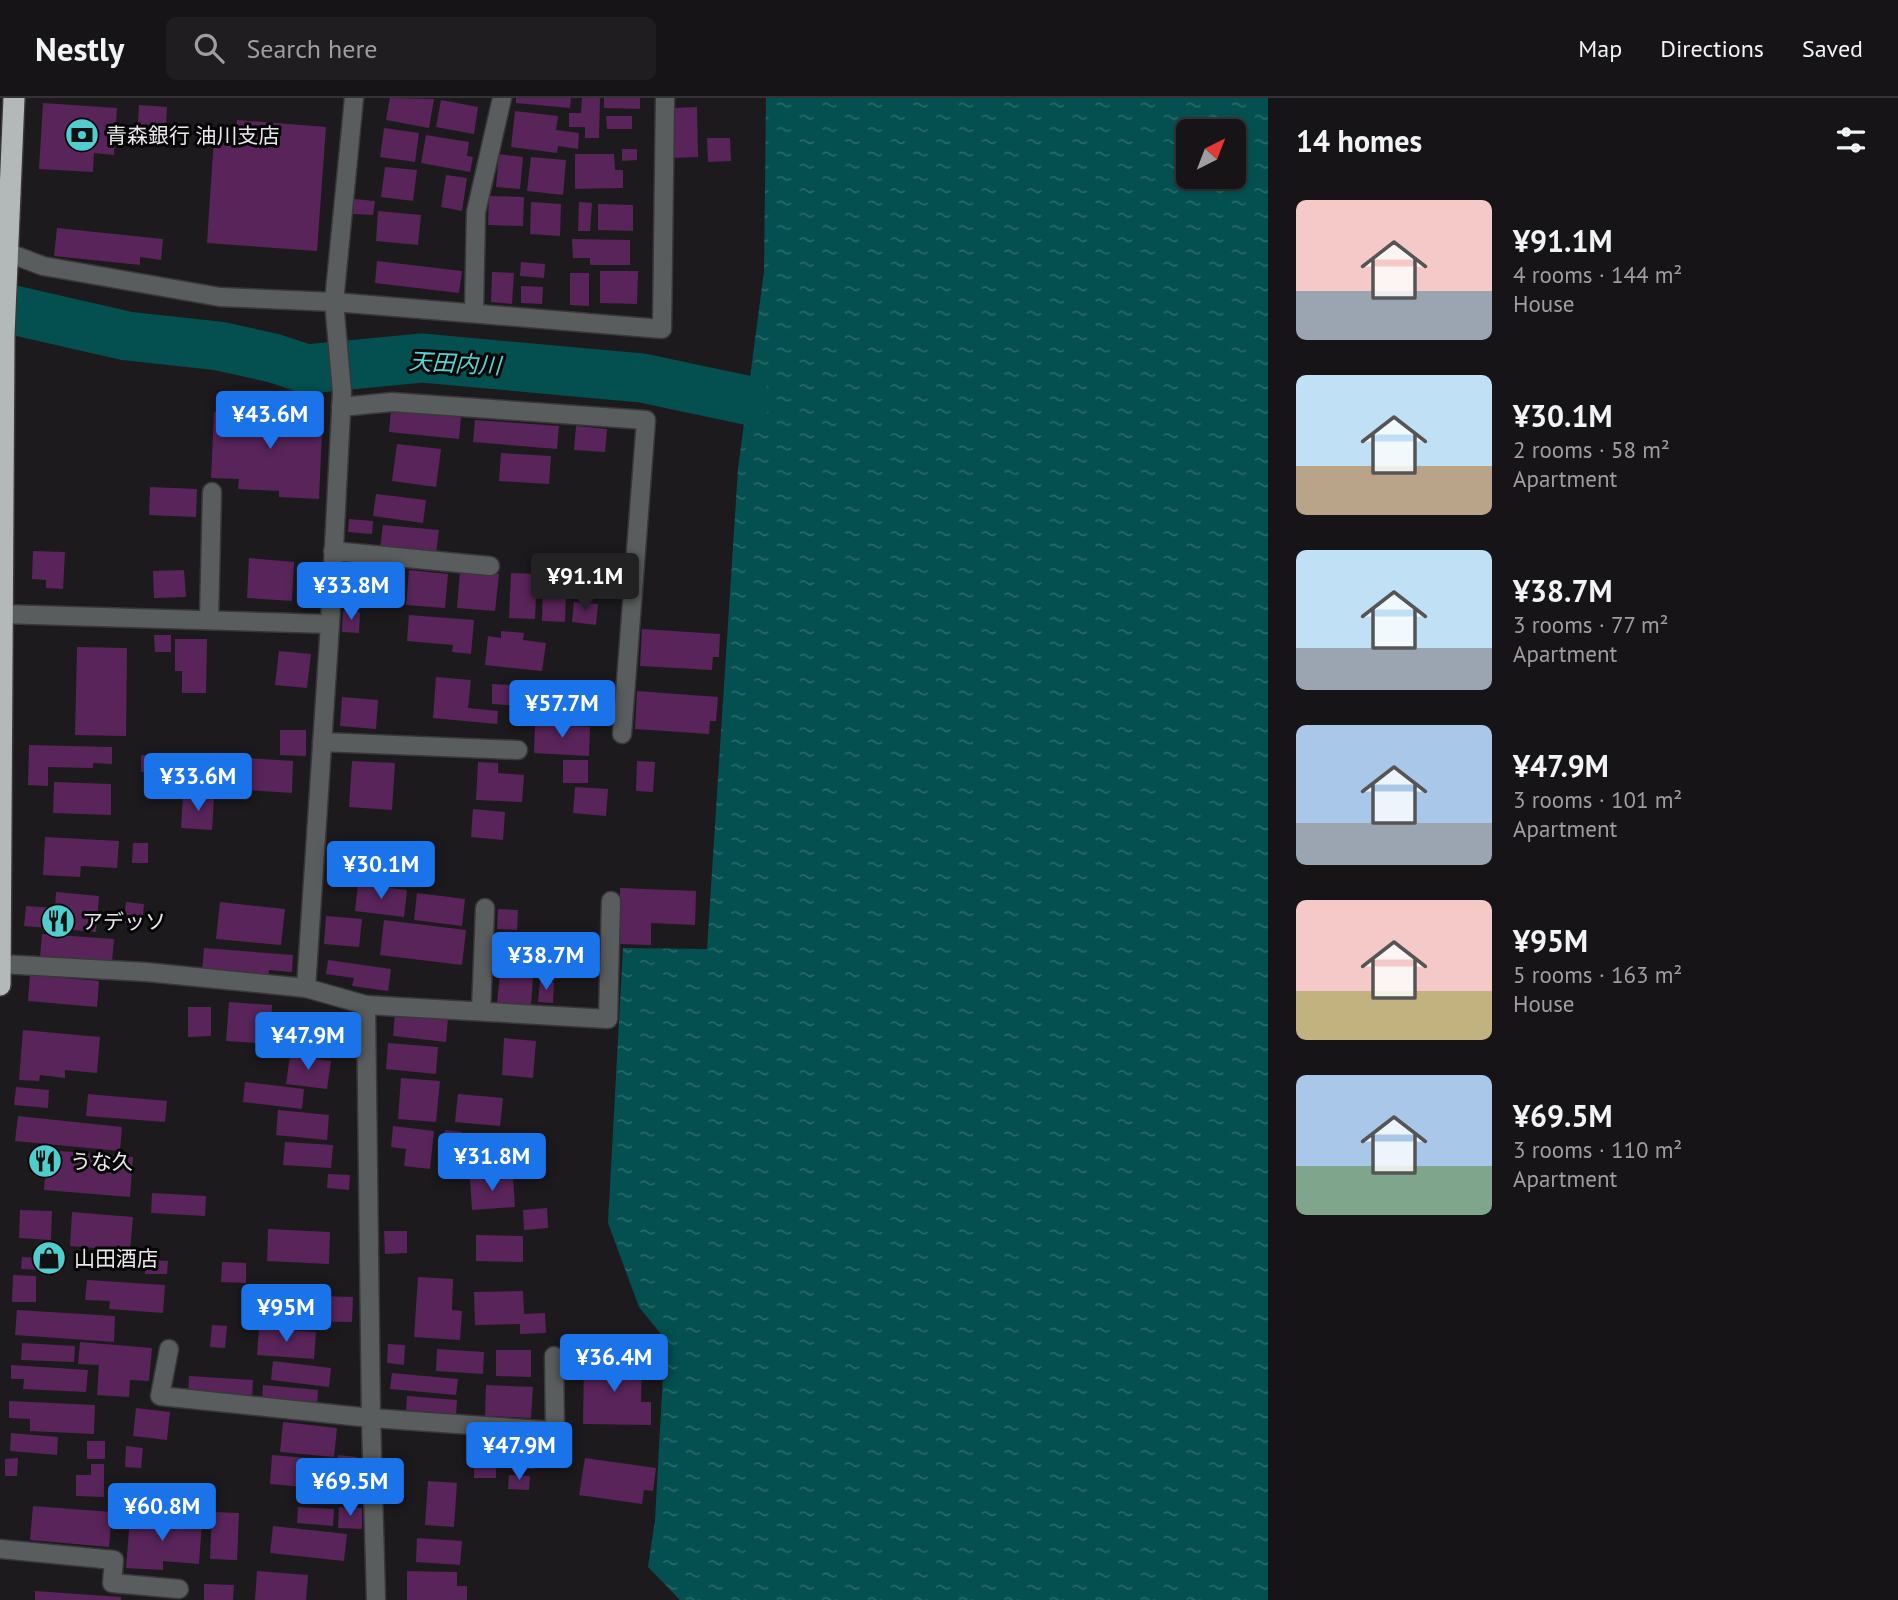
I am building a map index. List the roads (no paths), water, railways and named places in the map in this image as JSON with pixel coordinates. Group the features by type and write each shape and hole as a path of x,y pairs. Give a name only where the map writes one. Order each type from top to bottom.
{"highway":[{"path":"0,982 6,141 14,98"}],"street":[{"path":"306,988 330,624 341,399 334,310 354,98"},
{"path":"474,312 476,212 502,98"},
{"path":"6,260 220,298 334,310 474,312 662,328 665,98"},
{"path":"341,399 646,420 622,734"},
{"path":"209,620 212,492"},
{"path":"333,551 490,566"},
{"path":"2,614 330,624"},
{"path":"322,742 518,750"},
{"path":"0,964 146,972 306,988 366,1005 608,1018 611,901"},
{"path":"481,1011 485,908"},
{"path":"366,1005 376,1600"},
{"path":"169,1349 160,1396 371,1418 555,1431 554,1356"},
{"path":"0,1549 114,1560 112,1583 179,1589"}],"water":[{"path":"766,98 1268,98 1268,1600 680,1600 648,1567 655,1520 665,1339 639,1307 608,1223 623,948 707,949 738,469 764,271"}],"waterway":[{"name":"天田内川","path":"0,307 127,336 219,346 307,369 422,358 642,378 746,400"}],"place":[{"name":"青森銀行 油川支店","path":"82,135"},
{"name":"アデッソ","path":"58,921"},
{"name":"うな久","path":"45,1161"},
{"name":"山田酒店","path":"49,1258"}]}
